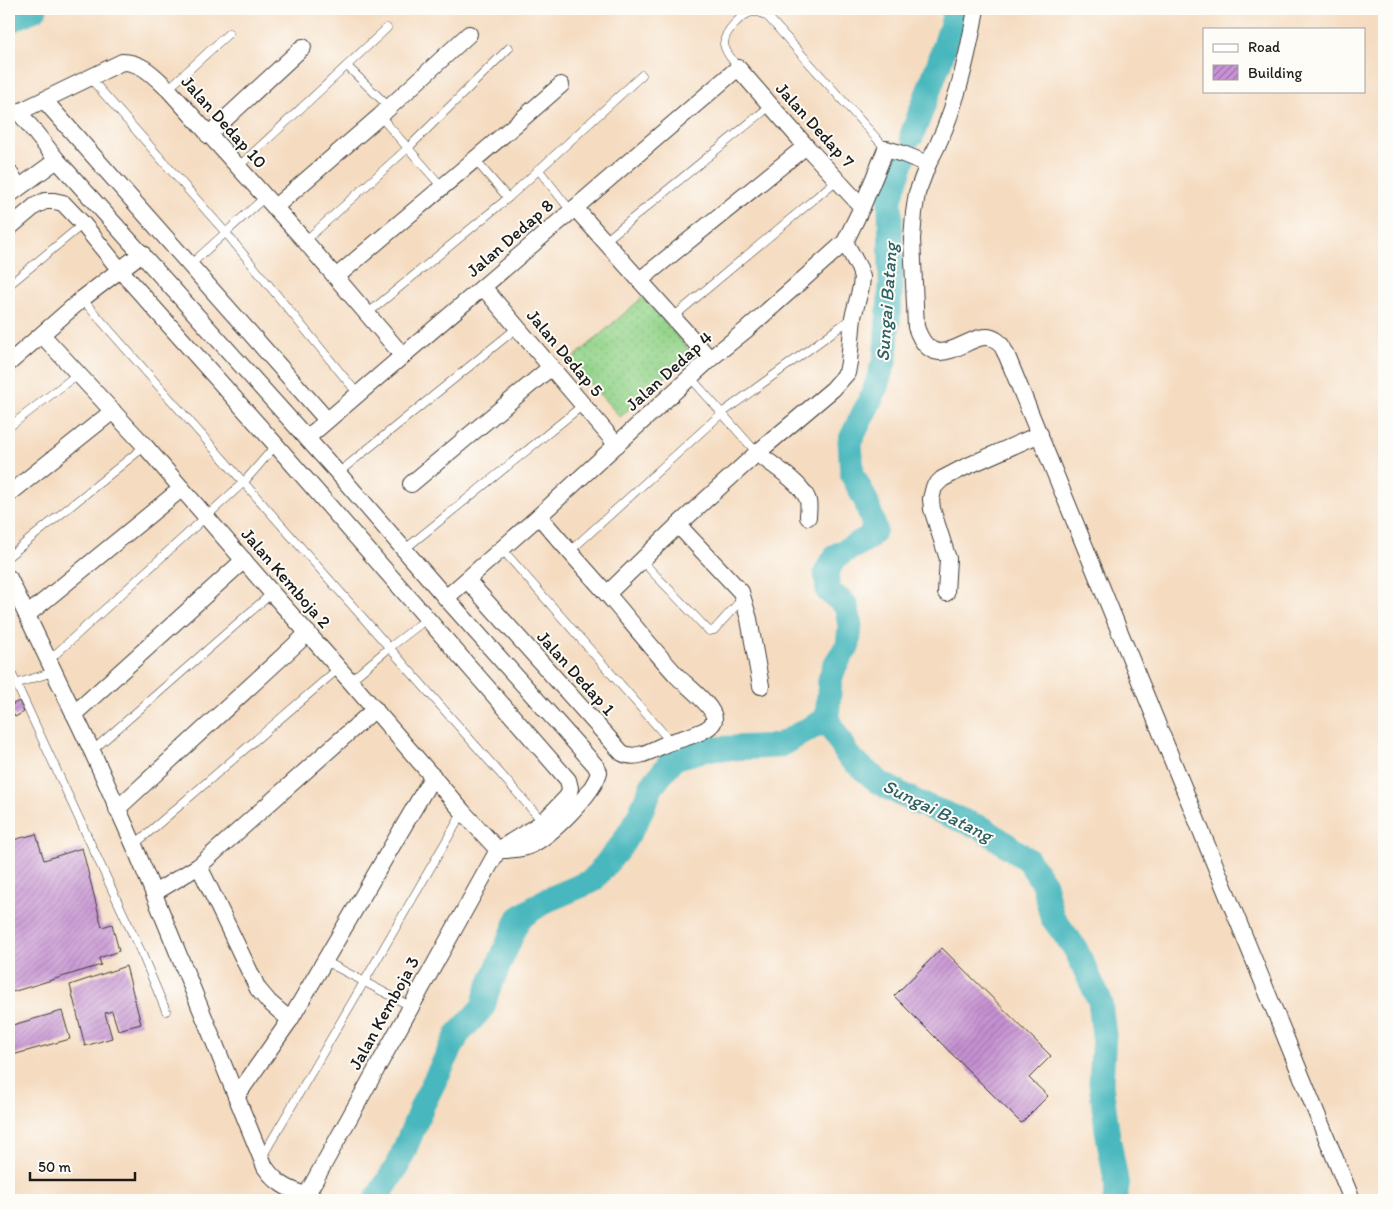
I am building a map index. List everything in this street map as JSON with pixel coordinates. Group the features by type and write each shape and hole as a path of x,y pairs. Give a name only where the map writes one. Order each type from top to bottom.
{"street":[{"path":"976,9 961,78 940,143 928,164 917,193 912,239 916,327 928,347 945,352 988,336 996,340 1007,356 1352,1200"},
{"path":"270,202 384,111 469,34"},
{"path":"208,135 303,48"},
{"name":"Jalan Dedap 10","path":"57,160 19,112 91,79 122,62 129,62 145,68 168,89 305,241 403,356"},
{"name":"Jalan Dedap 7","path":"738,68 862,207"},
{"name":"Jalan Dedap 8","path":"307,438 738,68"},
{"path":"336,277 561,85"},
{"path":"44,100 327,420"},
{"path":"640,280 806,146"},
{"path":"886,149 928,164"},
{"name":"Jalan Dedap 4","path":"446,598 539,516 710,359 746,330 845,242 886,149"},
{"path":"9,172 14,191 57,160 338,472 446,598 594,765 598,772 596,782 582,801 552,830 530,846 498,850"},
{"path":"9,228 35,206 45,201 63,203 568,780 570,788 568,796 543,822 498,850"},
{"path":"573,209 605,241 710,359"},
{"path":"539,516 607,594 678,525 757,453 833,389 847,373 853,317 862,277 845,242"},
{"path":"9,363 82,299 142,253"},
{"name":"Jalan Dedap 5","path":"483,287 617,445"},
{"name":"Jalan Kemboja 2","path":"42,335 145,446 498,850"},
{"path":"411,484 551,367"},
{"path":"9,494 113,411"},
{"path":"946,592 948,558 932,508 931,499 934,487 942,479 963,468 1040,434"},
{"path":"757,453 793,481 804,493 809,504 808,517"},
{"path":"27,615 181,489"},
{"path":"678,525 737,587 743,598 750,619 761,686"},
{"path":"74,714 244,560"},
{"path":"9,578 92,751 134,845 261,1159 271,1177 279,1184 291,1191 311,1198"},
{"name":"Jalan Dedap 1","path":"466,580 622,754 636,757 707,728 714,721 712,713 706,704 679,677 607,594"},
{"path":"117,809 308,633"},
{"path":"154,893 199,866 375,709"},
{"path":"236,1097 290,1020 433,776"},
{"name":"Jalan Kemboja 3","path":"311,1198 410,1006 498,850"},
{"path":"199,866 258,989 269,1002 290,1020"}],"lane":[{"path":"738,68 726,50 724,43 726,33 733,25 753,11 761,12 769,18 886,149"},
{"path":"238,167 387,28"},
{"path":"168,89 229,33"},
{"path":"305,241 408,147 509,48"},
{"path":"348,66 384,111 408,147 442,187"},
{"path":"367,314 508,198 642,75"},
{"path":"91,79 226,233 358,394"},
{"path":"605,241 770,106"},
{"path":"475,160 508,198"},
{"path":"538,169 573,209"},
{"path":"672,318 837,180"},
{"path":"190,265 226,233 270,202"},
{"path":"9,285 83,224"},
{"path":"82,299 543,822"},
{"path":"569,552 722,412 853,317"},
{"path":"338,472 518,328"},
{"path":"9,427 79,373"},
{"path":"691,378 757,453"},
{"path":"405,549 583,405"},
{"path":"9,686 18,685 51,666 244,482 276,445"},
{"path":"9,556 145,446"},
{"path":"501,548 671,742"},
{"path":"642,561 709,631 714,630 743,598"},
{"path":"92,751 272,593"},
{"path":"350,680 428,618"},
{"path":"9,668 142,954 166,1010"},
{"path":"134,845 339,668"},
{"path":"261,1159 463,812"},
{"path":"325,961 410,1006"}],"green space":[{"path":"643,297 692,353 620,417 570,361"}],"building":[{"path":"19,701 24,712 15,717 9,706"},
{"path":"36,834 44,860 82,848 102,927 112,924 119,951 99,958 101,965 9,993 9,841"},
{"path":"942,948 1051,1056 1029,1078 1048,1096 1021,1123 894,996"},
{"path":"126,966 141,1024 118,1030 112,1011 105,1013 112,1038 85,1046 70,985"},
{"path":"62,1011 70,1039 9,1056 9,1026"}],"waterway":[{"name":"Sungai Batang","path":"9,21 35,9"},
{"name":"Sungai Batang","path":"912,135 957,9"},
{"name":"Sungai Batang","path":"904,156 890,199 891,284 885,359 874,392 850,441 852,474 866,501 875,529 868,538 836,556 826,572 828,591 846,605 850,626 848,645 835,665 830,680 827,719 848,756 880,783 916,802 984,829 1028,860 1044,884 1052,917 1075,948 1100,1001 1104,1035 1101,1084 1117,1186 1115,1200"},
{"path":"376,1200 399,1163 423,1104 458,1034 483,1007 487,992 519,918 545,901 592,881 621,846 637,820 652,786 674,758 708,749 778,746 827,719"}]}
